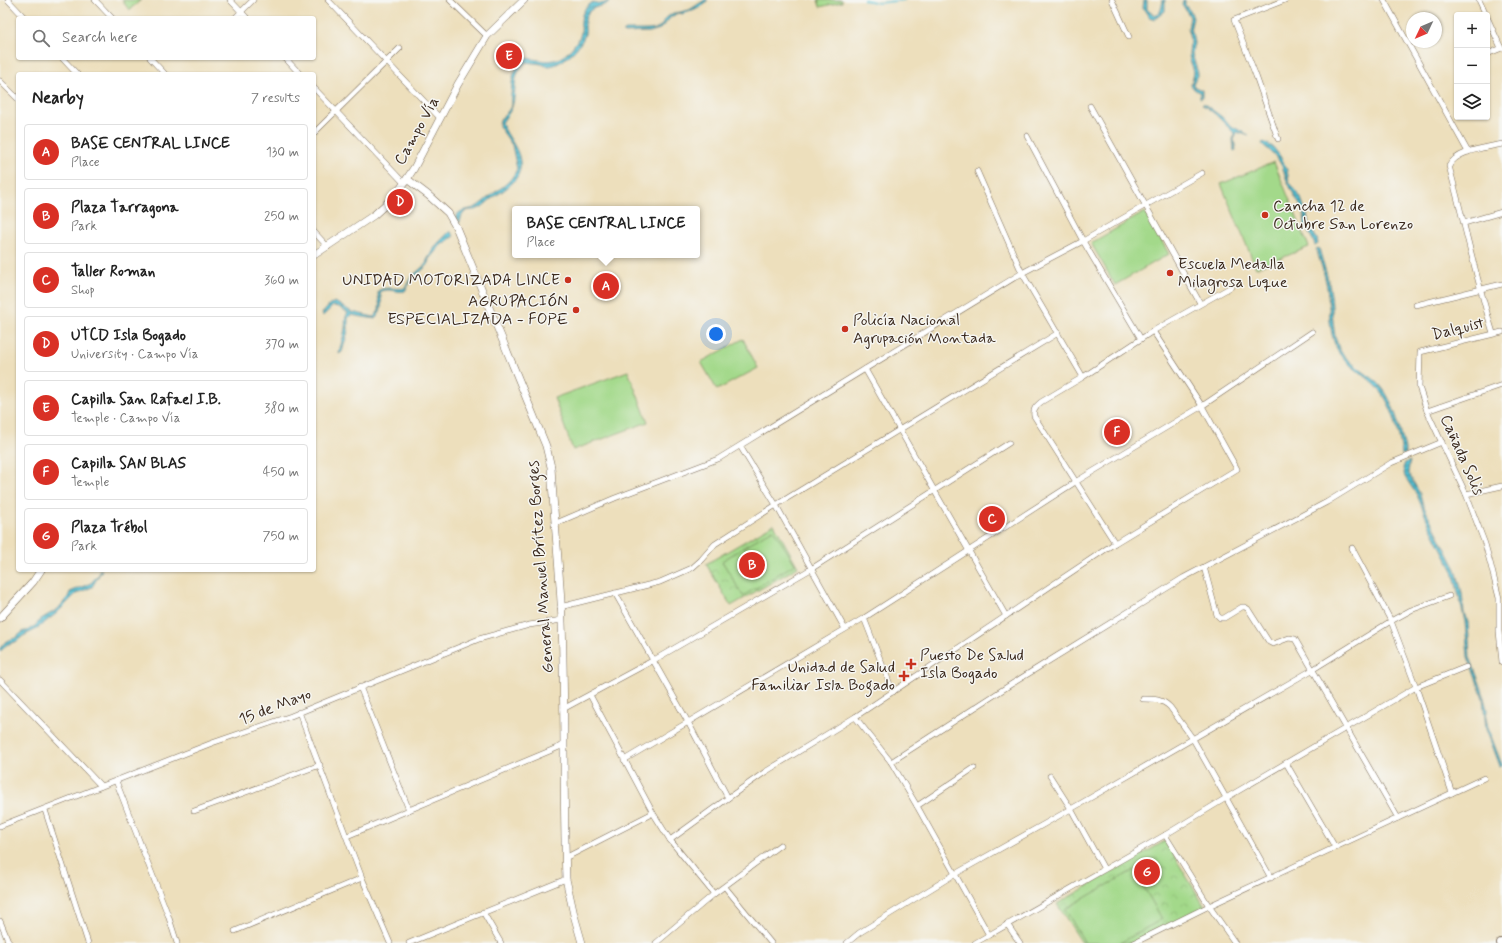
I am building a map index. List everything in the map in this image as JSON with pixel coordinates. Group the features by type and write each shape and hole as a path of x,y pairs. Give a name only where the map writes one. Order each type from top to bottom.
{"street":[{"path":"8,0 23,16"},
{"path":"96,0 110,16"},
{"path":"230,0 245,16"},
{"path":"237,16 253,0"},
{"path":"328,0 440,118"},
{"path":"450,0 487,36"},
{"name":"Campo Vía","path":"316,254 363,223 396,194 414,168 458,84 487,36 524,0"},
{"path":"1112,0 1129,37"},
{"path":"1278,139 1256,76 1234,20 1285,0"},
{"path":"1384,0 1468,152"},
{"path":"1479,0 1485,12"},
{"path":"1490,22 1502,48 1490,53"},
{"path":"316,131 400,48"},
{"path":"64,60 75,72"},
{"path":"152,60 163,72"},
{"path":"287,60 298,72"},
{"path":"0,81 16,97"},
{"path":"316,90 405,181"},
{"path":"1090,106 1200,303"},
{"path":"1027,136 1084,241 1141,339"},
{"path":"1493,333 1479,289 1464,222 1449,166 1452,160 1458,155 1502,144"},
{"path":"977,171 1022,273 1083,377"},
{"path":"554,524 615,498 718,459 1022,273 1084,241 1202,173"},
{"name":"General Manuel Brítez Borges","path":"405,181 428,195 448,214 462,240 546,446 551,467 562,620 566,879 582,943"},
{"path":"1464,222 1502,212"},
{"path":"316,234 328,247"},
{"path":"1416,305 1502,284"},
{"path":"1116,543 1034,416 1033,411 1041,402 1083,377 1153,330 1231,287"},
{"path":"670,840 765,772 855,717 1116,543 1237,469 1202,406 1153,330"},
{"path":"624,760 864,618 969,549 1077,481 1202,406 1312,332"},
{"name":"Dalquist","path":"1420,352 1502,332"},
{"path":"560,607 660,582 692,568 715,544 776,505 1058,333"},
{"name":"Cañada Solis","path":"1420,352 1419,387 1466,494 1485,544 1499,598 1499,631 1502,662"},
{"path":"865,369 1006,616"},
{"path":"1428,410 1502,385"},
{"path":"891,762 1065,651 1198,569 1204,568 1326,502 1387,465 1442,442"},
{"path":"563,709 654,660 811,569 1009,444"},
{"path":"740,446 776,505 845,629"},
{"path":"1466,494 1502,486"},
{"path":"1352,548 1391,621 1416,687 1452,793"},
{"path":"1204,568 1218,617 1224,618 1242,607 1245,607 1273,644 1289,638 1295,639 1398,818"},
{"path":"0,618 33,582 40,572"},
{"path":"615,593 654,660 728,798"},
{"path":"847,943 859,933 955,874 1312,670 1391,621 1411,610 1449,596"},
{"path":"864,618 893,692"},
{"name":"15 de Mayo","path":"0,826 45,810 101,786 212,743 266,726 479,639 529,625 562,620"},
{"path":"975,943 1165,835 1416,687 1466,667"},
{"path":"0,680 101,786"},
{"path":"360,687 409,810"},
{"path":"590,694 653,813 670,840 714,894"},
{"path":"1143,699 1156,699 1167,703 1193,739 1270,878"},
{"path":"299,712 362,878 390,943"},
{"path":"855,717 891,762 989,935"},
{"path":"347,836 564,745"},
{"path":"1286,763 1335,847"},
{"path":"194,811 320,765"},
{"path":"917,806 974,768"},
{"path":"1050,776 1071,809 1104,869"},
{"path":"1134,943 1209,906 1484,778"},
{"path":"116,781 168,915 177,943"},
{"path":"45,810 88,943"},
{"path":"565,858 653,813"},
{"path":"1165,835 1209,906 1235,943"},
{"path":"656,943 714,894 780,845"},
{"path":"235,931 362,878"},
{"path":"409,943 418,942 483,912 566,879"},
{"path":"725,887 771,943"},
{"path":"483,912 501,943"},
{"path":"0,921 9,943"},
{"path":"1007,924 1020,943"}],"green space":[{"path":"122,0 141,0 129,10"},
{"path":"818,0 842,0 842,2 820,7"},
{"name":"Cancha 12 de Octubre San Lorenzo","path":"1274,162 1309,247 1256,268 1221,184"},
{"path":"1145,212 1169,254 1115,285 1091,243"},
{"path":"743,339 758,368 717,390 701,362"},
{"path":"628,371 648,422 573,450 554,398"},
{"path":"774,524 798,567 731,606 706,564"},
{"path":"773,529 795,564 743,596 722,561"},
{"path":"1165,841 1205,907 1134,943 1082,943 1057,904"},
{"path":"1134,870 1162,919 1120,943 1085,943 1065,909"}],"water":[{"path":"611,0 608,3 590,10 586,18 585,34 583,39 570,55 553,65 547,66 526,62 521,67 516,78 512,107 502,123 519,156 520,168 518,174 506,189 481,207 476,210 465,212 459,223 459,220 455,218 459,213 480,205 505,185 517,169 512,145 499,126 499,123 501,118 511,106 513,79 518,65 527,58 547,61 559,59 564,56 580,37 582,16 586,8 593,2 601,4"},
{"path":"705,0 708,0 702,6 683,14 678,13 671,17 660,29 650,32 624,33 626,30 656,29 662,25 664,20 671,14 689,10"},
{"path":"1144,0 1147,0 1147,9 1154,15 1157,15 1159,14 1163,0 1165,0 1165,11 1155,19 1149,17 1143,8"},
{"path":"1183,0 1185,0 1185,5 1191,12 1193,18 1191,26 1194,43 1192,54 1198,73 1193,84 1195,87 1202,90 1202,98 1200,98 1200,93 1191,85 1194,72 1189,56 1190,40 1188,29 1190,17 1182,4"},
{"path":"1203,103 1222,117 1229,125 1249,135 1237,132 1234,140 1236,150 1234,151 1233,140 1234,133 1215,114 1202,104"},
{"path":"1263,142 1273,147 1280,156 1287,170 1289,181 1301,198 1309,226 1317,239 1318,244 1315,246 1305,226 1304,214 1288,184 1282,166 1276,156 1262,144"},
{"path":"450,231 454,236 441,245 429,259 428,265 413,278 405,291 386,290 380,292 381,306 378,316 375,319 351,315 348,318 348,331 342,352 339,354 348,313 339,307 333,306 323,316 322,313 335,302 352,312 374,317 379,310 379,290 386,288 405,288 411,277 426,264 437,244"},
{"path":"1319,248 1330,289 1334,332 1338,346 1344,356 1376,381 1388,396 1396,415 1406,454 1402,455 1394,417 1386,399 1370,380 1353,368 1343,358 1336,347 1331,328 1324,272 1316,249"},
{"path":"1410,461 1408,472 1456,569 1462,593 1464,613 1468,622 1470,657 1482,689 1487,710 1486,718 1488,728 1502,765 1500,766 1486,729 1483,698 1468,657 1465,622 1453,571 1428,522 1417,495 1405,477 1403,468 1405,463"},
{"path":"99,572 101,572 92,587 76,594 57,613 35,630 17,641 6,645 0,651 0,648 6,641 15,638 24,631 27,631 36,625 41,619 58,609 68,597 70,592 91,583"}],"waterway":[{"path":"864,0 879,3 904,0"}],"place":[{"name":"Capilla San Rafael I.B.","path":"509,56"},
{"name":"UTCD Isla Bogado","path":"400,202"},
{"name":"Cancha 12 de Octubre San Lorenzo","path":"1265,215"},
{"name":"Escuela Medalla Milagrosa Luque","path":"1170,273"},
{"name":"UNIDAD MOTORIZADA LINCE","path":"568,280"},
{"name":"BASE CENTRAL LINCE","path":"606,286"},
{"name":"AGRUPACIÓN ESPECIALIZADA - FOPE","path":"576,310"},
{"name":"Policía Nacional Agrupación Montada","path":"845,329"},
{"name":"Capilla SAN BLAS","path":"1117,432"},
{"name":"Taller Roman","path":"992,519"},
{"name":"Plaza Tarragona","path":"752,565"},
{"name":"Puesto De Salud Isla Bogado","path":"911,664"},
{"name":"Unidad de Salud Familiar Isla Bogado","path":"904,676"},
{"name":"Plaza Trébol","path":"1147,872"}]}
